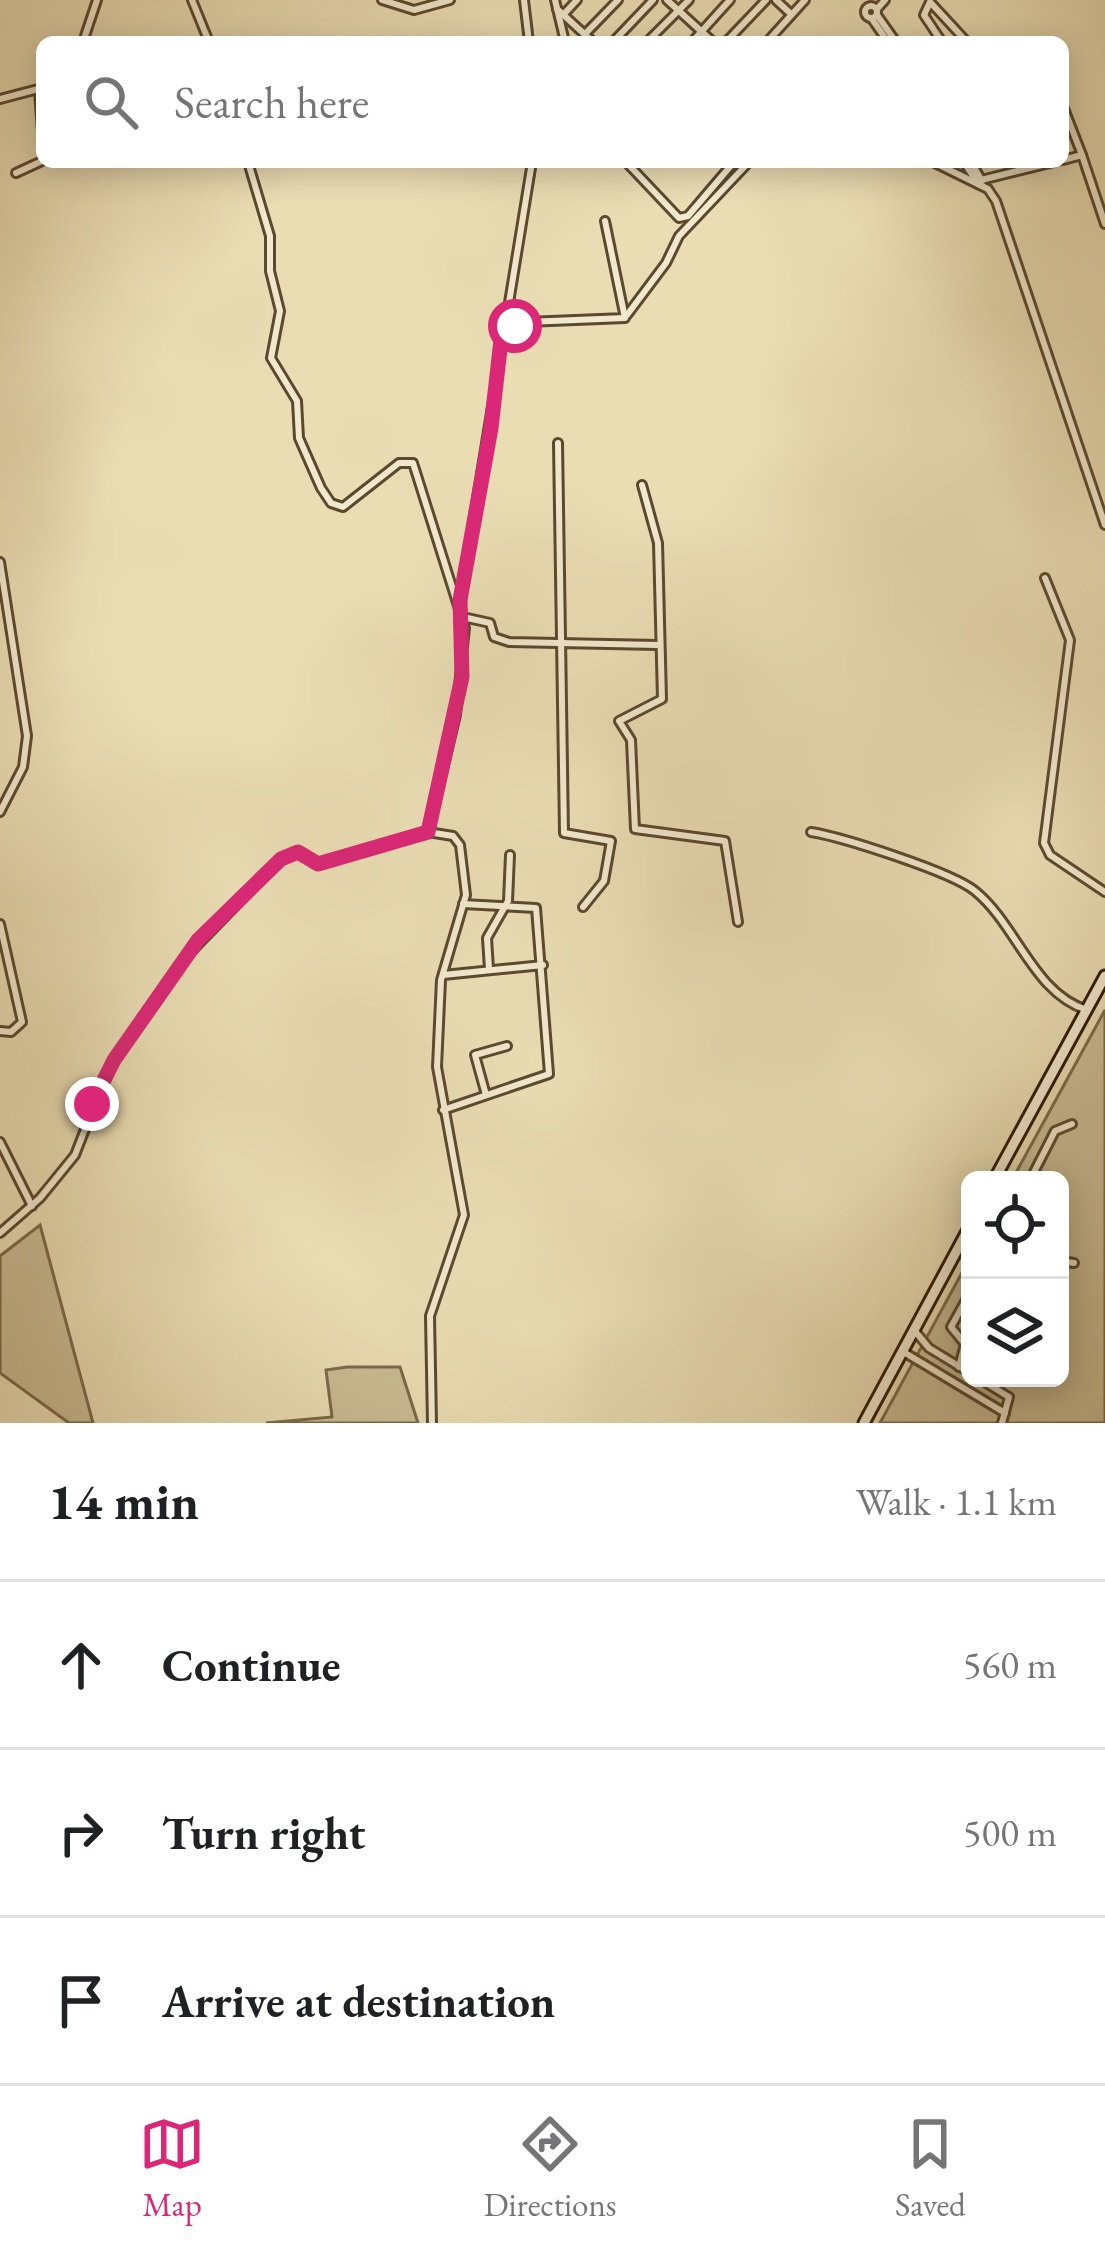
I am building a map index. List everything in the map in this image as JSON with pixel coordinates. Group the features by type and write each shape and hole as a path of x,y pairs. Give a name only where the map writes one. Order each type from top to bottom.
{"main road":[{"path":"999,1171 1105,976"},
{"path":"864,1423 961,1243"}],"street":[{"path":"85,36 98,0"},
{"path":"192,0 207,36"},
{"path":"382,0 414,10 450,0"},
{"path":"524,0 528,36"},
{"path":"577,0 558,8 585,34 619,0"},
{"path":"619,36 653,0"},
{"path":"667,0 706,36"},
{"path":"653,36 688,0"},
{"path":"698,36 730,0"},
{"path":"732,36 766,0"},
{"path":"776,0 792,15"},
{"path":"773,36 806,0"},
{"path":"885,0 869,8 888,36"},
{"path":"938,36 926,19 930,2 961,36"},
{"path":"0,99 36,90"},
{"path":"1069,121 1105,224"},
{"path":"1069,158 1082,155"},
{"path":"16,173 36,163"},
{"path":"250,168 271,242 270,271 280,311 271,358 297,401 299,438 321,488 332,503 343,507 399,463 413,463 425,491 431,533 460,600 456,715 428,832"},
{"path":"460,600 531,168"},
{"path":"632,168 679,218 688,216 726,170"},
{"path":"501,340 526,322 616,320 627,315 666,263 679,236 742,168"},
{"path":"946,168 988,189 1105,525"},
{"path":"971,168 978,182"},
{"path":"978,182 1031,168"},
{"path":"605,221 627,315"},
{"path":"558,443 564,833 611,841 604,881 583,907"},
{"path":"642,485 658,543 662,699 619,721 631,740 635,830 725,841 738,922"},
{"path":"0,562 27,736 23,766 0,812"},
{"path":"1045,578 1070,640 1044,843 1050,855 1105,892"},
{"path":"463,617 481,617 490,623 494,637 508,642 658,645"},
{"path":"0,1233 32,1206 75,1155 108,1070 182,961 292,852 318,864 428,832 457,839 466,882 442,975 437,1029 443,1110 464,1215 430,1316 432,1423"},
{"path":"811,832 852,838 970,888 1028,954 1052,991 1087,1010"},
{"path":"489,969 487,938 506,908 509,855"},
{"path":"443,1110 549,1074 536,908 463,904"},
{"path":"0,924 22,1022 11,1032 0,1031"},
{"path":"442,975 543,965"},
{"path":"486,1096 475,1055 506,1046"},
{"path":"1035,1171 1055,1131 1072,1124"},
{"path":"0,1142 32,1206"},
{"path":"1069,1262 1074,1263"},
{"path":"961,1309 951,1327 961,1339"},
{"path":"914,1330 929,1348 959,1367 961,1359"},
{"path":"902,1351 1005,1413"},
{"path":"994,1387 1010,1400 1002,1423"},
{"path":"994,1406 1003,1392"}],"shaded area":[{"path":"1105,1010 1105,1423 880,1423 961,1274 961,1387 1069,1387 1069,1171 1017,1171"},
{"path":"40,1225 93,1423 69,1423 0,1373 0,1256"},
{"path":"400,1367 418,1423 266,1423 332,1417 326,1370"}],"route":[{"path":"92,1104 114,1060 198,940 287,854 302,853 308,861 323,863 428,832 462,677 465,628 460,600 477,484 491,428 501,340 515,326"}]}
